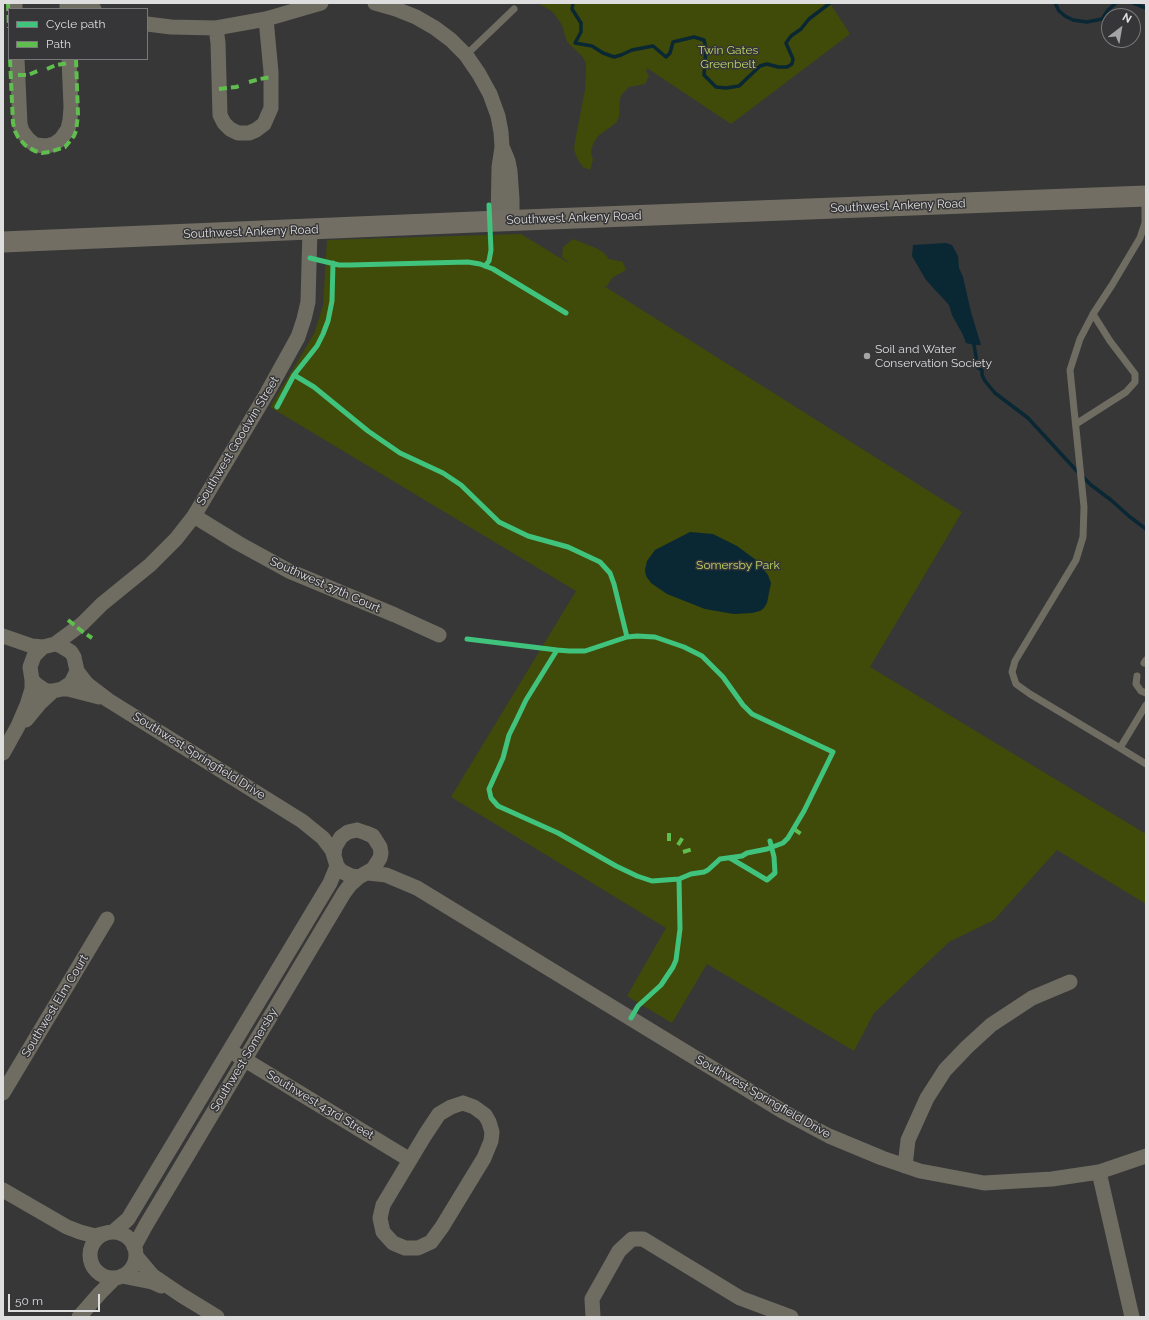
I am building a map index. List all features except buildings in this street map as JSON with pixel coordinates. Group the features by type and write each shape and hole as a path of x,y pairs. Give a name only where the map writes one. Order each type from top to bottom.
{"street":[{"path":"78,3 91,8"},
{"path":"148,24 171,27 216,28 266,19 321,3"},
{"path":"374,3 396,9 416,17 450,40 466,55 479,74 490,94 498,116 502,147 499,168 505,221"},
{"path":"216,28 218,43 220,115 224,123 230,129 238,133 249,133 264,124 271,108 271,72 266,19"},
{"path":"17,60 20,124 22,131 35,145 48,146 62,139 68,129 71,107 69,60"},
{"name":"Southwest Ankeny Road","path":"3,242 1145,196"},
{"name":"Southwest Goodwin Street","path":"49,646 66,636 92,615 102,604 155,560 176,539 194,516 267,393 298,337 308,302 310,229"},
{"name":"Southwest 37th Court","path":"194,516 238,544 289,571 439,635"},
{"name":"Southwest Goodwin Street","path":"76,664 80,639 92,615"},
{"path":"3,636 32,646 61,646 71,652 76,664 71,683 40,702 7,747"},
{"path":"3,640 17,651 41,688 58,690"},
{"path":"7,747 27,705 32,689 31,673 34,656 49,646"},
{"name":"Southwest Springfield Drive","path":"76,664 87,684 108,700 289,812 323,838 332,850 336,861"},
{"name":"Southwest Springfield Drive","path":"58,690 81,691 108,700"},
{"name":"Southwest Springfield Drive","path":"289,812 316,825 344,834"},
{"path":"357,830 373,836 380,847 381,853 376,866 364,875 346,874 336,861 335,847 344,834 357,830"},
{"name":"Southwest Springfield Drive","path":"381,853 396,871 417,888 784,1112 829,1136 882,1158 920,1171 984,1183 1052,1179 1099,1172 1146,1156"},
{"name":"Southwest Somersby","path":"107,1233 128,1219 330,883 336,861"},
{"name":"Southwest Springfield Drive","path":"364,875 386,875 417,888"},
{"name":"Southwest Somersby","path":"135,1251 146,1225 344,893 350,885 364,875"},
{"name":"Southwest Elm Court","path":"3,1093 107,919"},
{"path":"904,1166 908,1140 927,1098 945,1070 967,1046 991,1025 1032,998 1070,982"},
{"name":"Southwest 43rd Street","path":"229,1051 410,1160"},
{"path":"463,1103 474,1107 485,1115 489,1122 492,1132 491,1141 484,1158 432,1242 418,1248 405,1248 393,1243 383,1232 380,1218 383,1205 410,1160 439,1114 451,1107 463,1103"},
{"path":"1099,1172 1132,1317"},
{"path":"3,1190 48,1216 80,1232 95,1236 107,1233 119,1233 126,1236 131,1240 135,1251 153,1276 217,1317"},
{"path":"48,1216 82,1244 90,1254"},
{"path":"107,1233 96,1239 91,1246 91,1262 94,1269 107,1278 118,1277 152,1282 181,1295"},
{"path":"593,1317 592,1299 619,1252 632,1239 642,1239 740,1298 791,1317"},
{"path":"78,1317 100,1293 118,1277 128,1273 135,1262 135,1251"},
{"path":"78,1317 93,1284 94,1269"}],"lane":[{"path":"466,55 514,9"},
{"path":"1145,196 1145,223 1140,238 1093,314 1080,339 1070,370 1084,507 1083,537 1076,560 1015,662 1012,672 1016,684 1030,694 1146,764"},
{"path":"1076,424 1126,392 1135,382 1135,374 1110,341 1093,314"},
{"path":"1137,676 1136,684 1141,691 1146,693"},
{"path":"1120,748 1146,705"}],"green space":[{"name":"Twin Gates Greenbelt","path":"538,3 830,3 850,34 731,124 647,68 646,71 649,76 645,84 629,87 622,94 620,99 619,117 616,123 598,136 593,144 591,152 593,160 590,170 583,167 574,150 585,90 586,63 582,56 567,42 562,25 553,12"},
{"name":"Somersby Park","path":"521,234 570,264 562,257 563,247 573,239 598,249 609,259 623,262 626,270 612,278 607,286 604,286 962,512 870,667 1146,834 1146,904 1057,850 994,920 949,942 874,1013 854,1051 707,964 672,1023 627,996 666,928 451,797 576,591 270,407 314,334 323,306 327,240"}],"water":[{"path":"946,243 952,245 958,256 959,268 963,277 971,312 981,345 966,343 952,315 949,305 926,280 912,256 913,245"},
{"path":"690,532 713,534 737,546 756,560 768,575 771,583 767,603 764,608 760,611 752,613 734,614 705,609 667,594 651,583 646,576 645,570 647,561 655,550"}],"waterway":[{"path":"573,3 572,9 581,23 581,32 575,43 592,46 603,53 614,57 632,50 653,46 666,57 670,53 673,42 694,37 704,40 706,49 704,75 716,87 726,88 739,86 760,66 767,64 778,67 787,67 792,64 793,59 786,43 791,36 801,29 809,19 830,3"},
{"path":"1055,3 1059,11 1065,16 1073,20 1087,22 1102,19 1108,10 1116,3"},
{"path":"1133,3 1146,8"},
{"path":"974,345 978,368 982,370 982,375 985,381 995,393 1028,418 1091,485 1146,529"}],"marked path":[{"path":"8,3 8,8"},
{"path":"10,60 13,123 15,131 25,145 42,153 65,147 76,131 78,115 76,60"},
{"path":"47,69 56,65 69,63"},
{"path":"18,75 28,75 40,70"},
{"path":"249,82 271,77"},
{"path":"219,89 242,85"},
{"path":"68,620 92,638"},
{"path":"794,829 801,834"},
{"path":"669,833 669,843"},
{"path":"678,845 683,837"},
{"path":"683,852 693,849"}],"cycle path":[{"path":"485,266 489,261 491,250 489,205"},
{"path":"310,258 339,265 468,262 480,264 493,269 566,313"},
{"path":"277,407 294,375 317,346 323,334 328,321 332,301 333,263"},
{"path":"294,375 314,387 368,431 400,453 443,473 461,485 499,522 528,536 568,547 600,562 610,573 614,584 627,637"},
{"path":"467,639 557,650 526,700 509,735 503,758 489,789 491,798 498,806 558,833 616,866 652,881 679,879 691,874 704,872 720,859 742,856 747,853 767,849 783,843 788,838 804,811 833,752 752,714 743,705 723,677 702,656 684,647 655,637 637,636 627,637 585,651 557,650"},
{"path":"730,858 767,880 775,873 774,857 770,841"},
{"path":"631,1018 638,1006 661,985 676,960 680,929 679,879"}],"place":[{"name":"Soil and Water Conservation Society","path":"867,356"}]}
